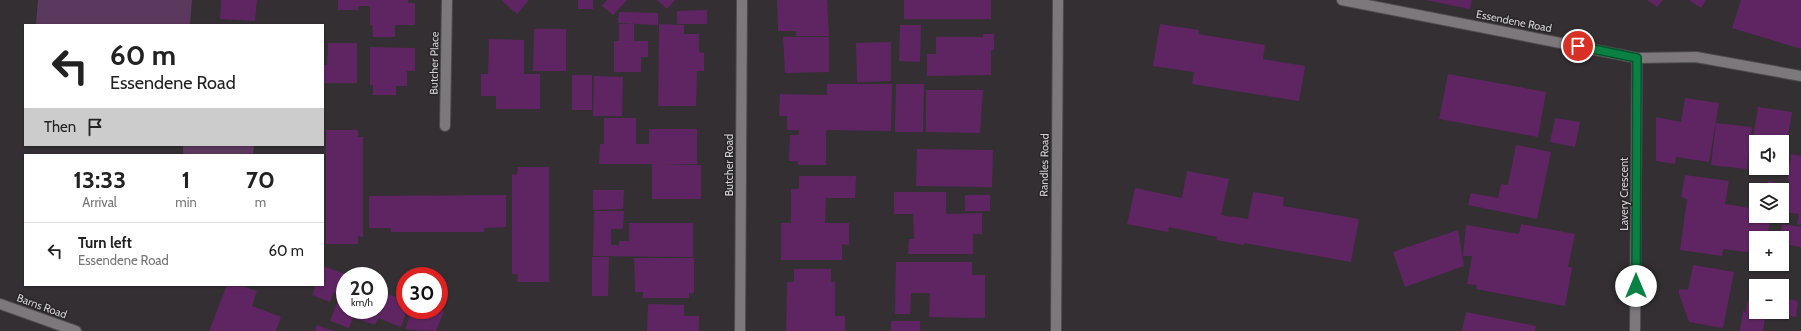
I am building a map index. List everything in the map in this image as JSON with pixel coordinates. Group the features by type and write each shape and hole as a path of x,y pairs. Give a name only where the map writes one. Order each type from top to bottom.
{"street":[{"name":"Butcher Place","path":"445,126 447,0"},
{"name":"Butcher Road","path":"740,331 742,0"},
{"name":"Randles Road","path":"1056,331 1058,0"},
{"name":"Essendene Road","path":"1342,0 1637,58 1696,57 1801,76"},
{"name":"Lavery Crescent","path":"1635,331 1637,58"},
{"name":"Barns Road","path":"0,304 76,331"}],"shaded area":[{"path":"38,0 192,0 190,24 36,24"},
{"path":"183,146 254,146 253,154 183,154"}],"building":[{"path":"221,0 257,0 255,21 220,19"},
{"path":"338,0 408,0 408,3 415,3 415,25 395,25 395,37 373,37 372,25 370,25 370,6 358,6 358,10 338,10"},
{"path":"501,0 529,0 517,14"},
{"path":"578,0 593,0 593,9 578,9"},
{"path":"607,0 627,0 613,15 602,6"},
{"path":"657,0 675,0 667,9"},
{"path":"777,0 827,0 829,36 796,36 796,31 778,31"},
{"path":"904,0 991,0 991,19 904,19"},
{"path":"1426,0 1472,0 1470,9"},
{"path":"1647,0 1663,0 1657,7"},
{"path":"1689,0 1706,0 1701,8"},
{"path":"1741,0 1801,0 1801,49 1732,28"},
{"path":"707,10 707,24 677,24 677,11"},
{"path":"619,12 658,13 658,25 618,23"},
{"path":"619,24 634,24 634,41 648,41 648,57 641,57 641,72 614,72 614,41 619,41"},
{"path":"659,24 684,25 684,34 699,34 699,52 704,53 704,71 697,71 696,106 658,106"},
{"path":"1160,24 1199,30 1198,34 1265,45 1263,59 1305,66 1299,101 1192,84 1194,72 1153,66"},
{"path":"900,25 921,25 920,62 899,61"},
{"path":"534,29 566,29 566,71 533,71"},
{"path":"983,34 994,34 994,50 991,50 991,75 927,76 927,54 936,54 936,37 983,37"},
{"path":"783,37 829,37 829,72 785,73"},
{"path":"489,39 524,40 524,74 540,74 540,109 496,109 496,96 481,96 481,74 488,74"},
{"path":"891,42 891,81 857,82 856,43"},
{"path":"328,43 357,43 357,83 324,83 324,65 327,65"},
{"path":"370,47 415,48 415,71 407,71 407,86 396,86 396,95 373,95 373,85 370,85"},
{"path":"1448,74 1546,92 1538,137 1439,119"},
{"path":"572,75 592,75 592,110 572,110"},
{"path":"594,76 623,77 622,116 593,116"},
{"path":"827,84 892,84 891,131 826,130 826,165 798,165 798,161 789,161 790,135 799,135 799,130 787,130 787,116 779,116 780,94 827,95"},
{"path":"896,84 924,84 923,132 895,132"},
{"path":"926,90 983,90 980,133 926,132"},
{"path":"1685,98 1719,103 1709,162 1676,157 1675,164 1656,161 1656,117 1681,122"},
{"path":"1758,107 1792,112 1788,135 1754,135"},
{"path":"604,118 636,118 636,144 649,144 649,129 697,129 697,164 661,165 701,165 701,199 652,199 652,164 599,164 600,144 604,144"},
{"path":"1555,118 1580,122 1575,147 1550,142"},
{"path":"1716,123 1752,127 1751,135 1749,135 1747,169 1711,165"},
{"path":"326,130 358,130 358,137 363,137 363,237 358,236 358,244 326,244"},
{"path":"1516,145 1551,152 1537,219 1468,205 1471,193 1498,198 1501,184 1508,185"},
{"path":"917,149 993,150 992,187 916,186"},
{"path":"1791,154 1801,156 1801,225 1797,224 1799,214 1789,213 1790,181 1787,180 1789,175"},
{"path":"518,167 549,167 549,282 517,282 518,274 512,274 512,174 517,175"},
{"path":"1187,171 1229,179 1221,215 1248,219 1253,192 1284,197 1283,206 1359,219 1351,262 1244,243 1244,245 1216,240 1217,237 1169,227 1168,232 1127,224 1135,188 1182,198"},
{"path":"1685,175 1729,181 1725,204 1749,208 1749,223 1770,223 1768,231 1749,231 1749,252 1723,249 1722,256 1680,250 1687,199 1681,197"},
{"path":"799,176 856,176 855,198 826,198 825,223 849,223 849,245 842,244 842,260 781,260 781,223 791,223 791,189 799,189"},
{"path":"1768,181 1780,183 1768,183"},
{"path":"593,190 624,190 623,209 593,210"},
{"path":"894,192 946,192 946,214 982,213 982,234 973,234 973,254 908,254 909,239 914,239 913,214 894,214"},
{"path":"506,195 506,227 484,228 484,232 391,232 391,228 369,228 369,196"},
{"path":"965,195 990,195 990,211 965,211"},
{"path":"594,211 624,211 623,229 611,229 611,245 619,245 619,241 629,241 629,223 693,223 693,257 593,256"},
{"path":"1521,224 1575,234 1568,267 1572,268 1565,306 1476,289 1477,285 1467,284 1472,256 1463,256 1466,225 1519,234"},
{"path":"1782,224 1801,227 1801,247 1789,245 1789,231 1781,231"},
{"path":"1458,230 1464,266 1405,287 1393,252"},
{"path":"592,257 609,257 608,296 592,296"},
{"path":"634,258 694,258 694,293 689,293 689,298 643,298 643,292 635,292"},
{"path":"896,262 972,262 972,275 985,275 985,318 929,317 930,293 911,293 910,314 895,314"},
{"path":"1693,265 1734,272 1723,328 1689,322 1679,294 1679,289 1688,290"},
{"path":"324,266 336,271 336,293 334,292 330,302 312,295 316,286 324,286"},
{"path":"794,269 831,269 831,282 835,282 835,316 845,316 845,331 786,331 787,282 794,282"},
{"path":"227,286 242,286 257,291 252,306 281,317 276,331 209,331"},
{"path":"388,294 396,297 396,319 404,319 401,327 381,319 388,319"},
{"path":"1789,299 1798,301 1796,317 1789,316"},
{"path":"1747,301 1749,301 1749,319 1765,319 1763,331 1740,331 1743,311 1746,312"},
{"path":"648,304 684,305 684,316 699,316 699,331 647,331"},
{"path":"336,306 336,319 352,319 349,328 330,321"},
{"path":"1466,312 1536,326 1535,331 1462,331"},
{"path":"357,319 378,319 375,325"},
{"path":"409,319 441,319 436,331 405,329"},
{"path":"891,321 920,321 920,331 891,331"},
{"path":"317,325 334,331 315,331"}],"route":[{"path":"1578,46 1637,58 1636,286"}]}
